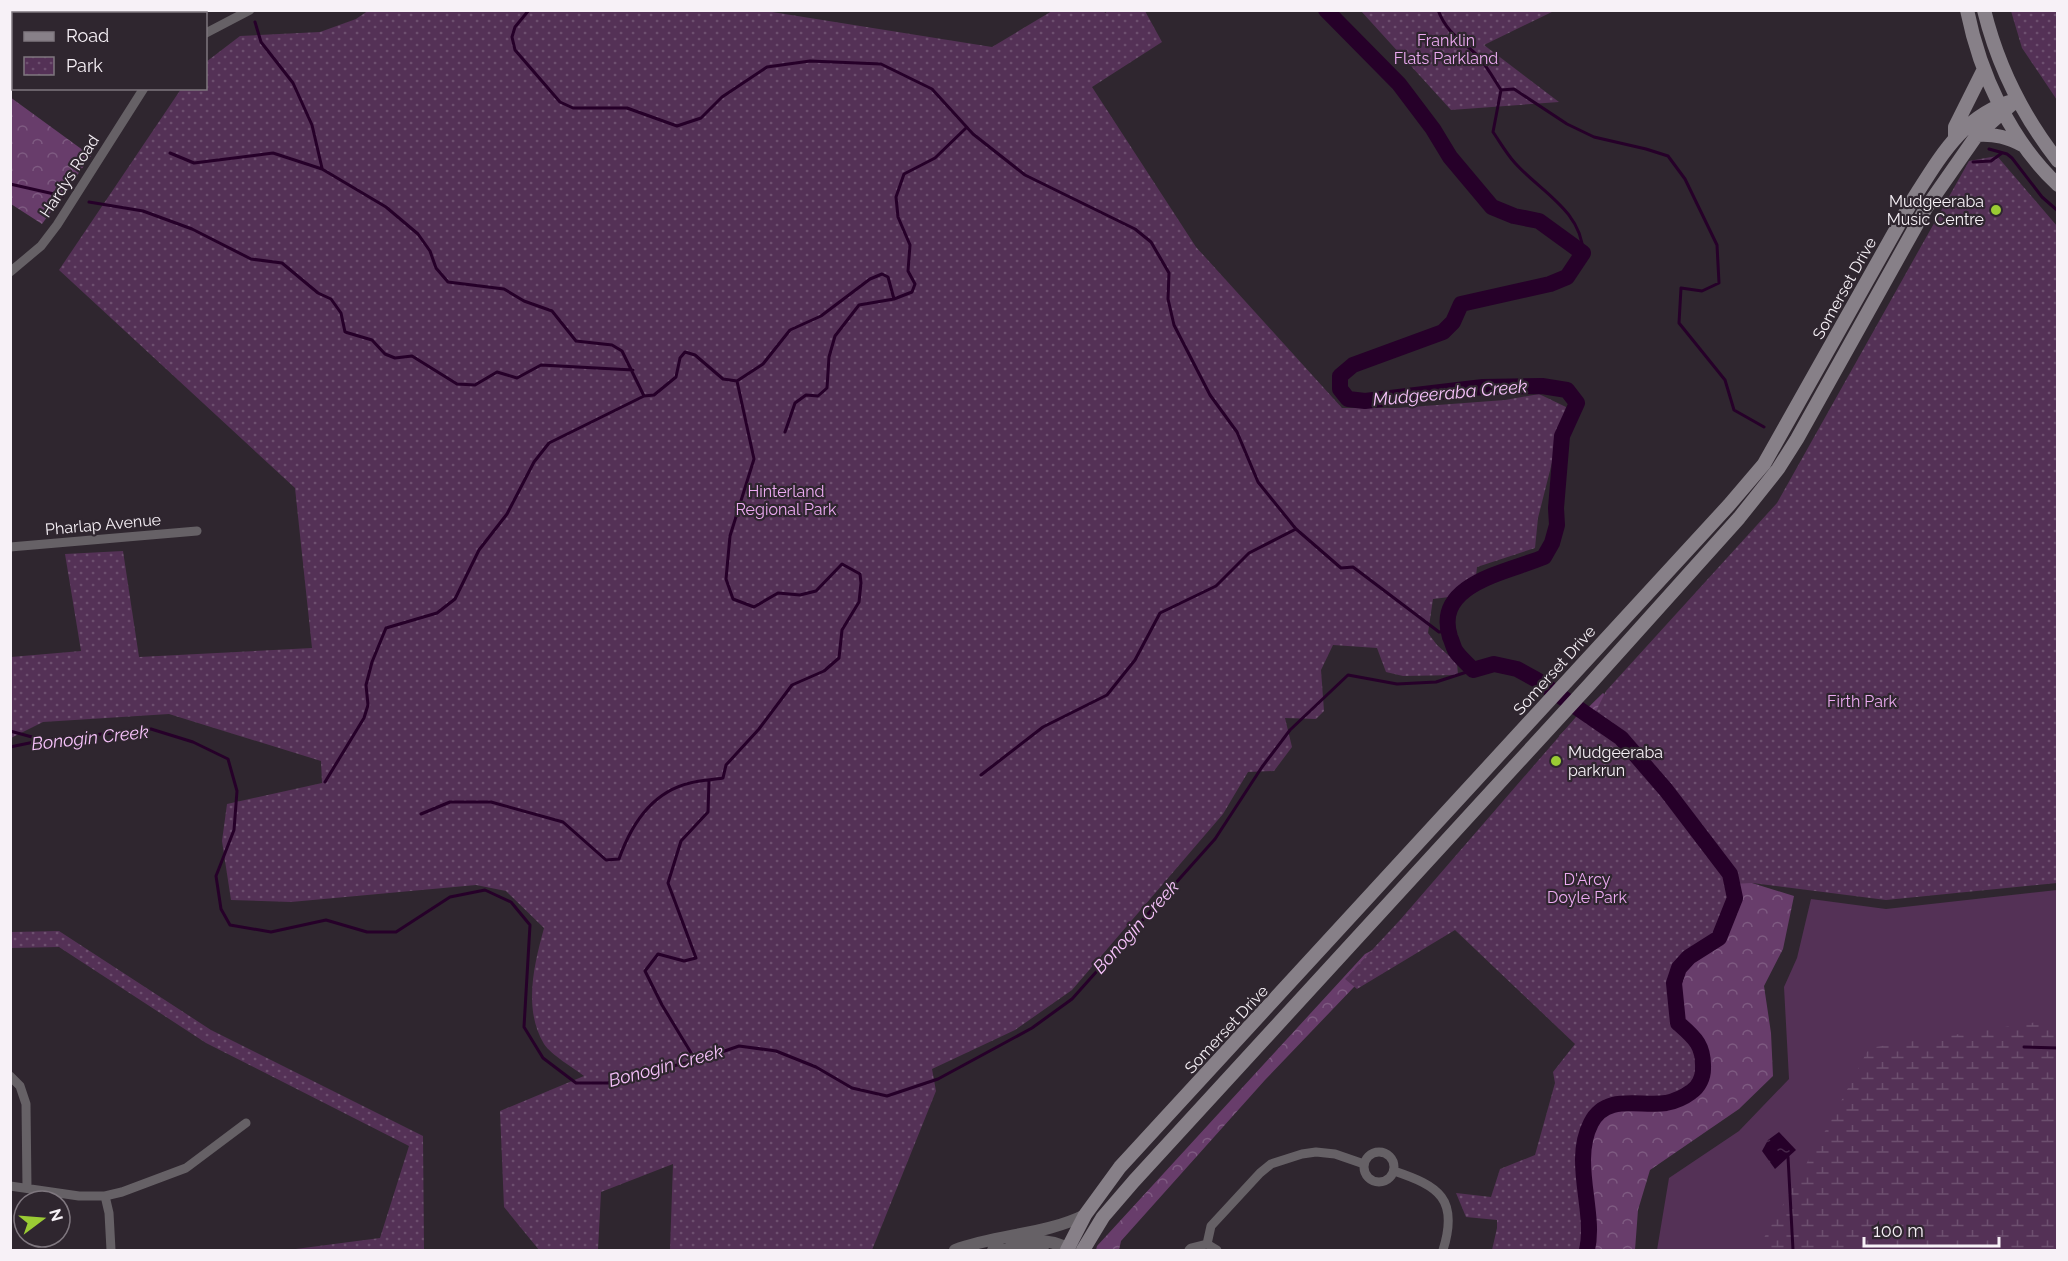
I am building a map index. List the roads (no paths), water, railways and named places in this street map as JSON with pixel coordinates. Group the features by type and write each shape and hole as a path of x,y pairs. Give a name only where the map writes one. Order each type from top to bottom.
{"main road":[{"path":"1967,10 1977,50 2001,108 2040,168 2058,185"},
{"path":"1984,10 2000,62 2016,100 2058,162"},
{"path":"1955,139 1955,127 1984,69"},
{"name":"Somerset Drive","path":"1068,1250 1085,1215 1120,1167 1729,505 1764,464 1912,201 1955,139 1973,120 2016,100"},
{"name":"Somerset Drive","path":"1083,1251 1110,1208 1590,684 1739,518 1778,470 1819,401 1926,207 1962,154 2001,108"},
{"path":"1977,135 2000,135 2026,147"},
{"path":"1335,934 1349,946"}],"street":[{"path":"207,32 250,10"},
{"name":"Hardys Road","path":"10,272 40,246 57,225 143,90"},
{"name":"Pharlap Avenue","path":"10,547 197,531"},
{"path":"10,1076 20,1086 26,1104 27,1188"},
{"path":"10,1186 79,1196 105,1196 144,1185 186,1168 246,1122"},
{"path":"1207,1244 1211,1226 1271,1164 1316,1152 1335,1154 1364,1164"},
{"path":"1384,1152 1394,1162 1394,1171 1388,1180 1377,1182 1365,1173 1364,1164 1370,1154 1384,1152"},
{"path":"1394,1171 1421,1180 1431,1186 1444,1201 1450,1223 1443,1251"},
{"path":"105,1196 109,1213 111,1251"},
{"path":"954,1250 976,1242 1067,1224 1085,1215"},
{"path":"954,1250 1020,1240 1037,1240 1068,1250"},
{"path":"1189,1251 1191,1248 1207,1244 1217,1251"},
{"path":"993,1251 1021,1249 1043,1251"}],"water":[{"path":"1779,1132 1796,1150 1775,1169 1762,1151 1768,1140"}],"waterway":[{"path":"529,10 515,27 512,37 515,50 560,102 573,108 627,108 677,126 701,118 722,97 767,67 810,61 881,64 932,89 973,134 1025,175 1135,229 1151,242 1169,273 1168,299 1174,325 1210,395 1237,432 1258,482 1296,529 1341,568 1353,567 1439,632 1449,631"},
{"name":"Mudgeeraba Creek","path":"1326,10 1399,84 1433,129 1450,157 1492,207 1514,216 1539,221 1583,253 1567,277 1550,284 1461,304 1453,322 1443,332 1353,365 1340,376 1340,389 1348,399 1365,401 1483,387 1542,386 1567,390 1577,403 1562,436 1556,508 1557,525 1552,543 1544,557 1494,575 1463,592 1453,604 1448,619 1450,637 1455,650 1473,670 1494,664 1517,669 1537,680 1621,738 1666,790 1730,874 1735,898 1719,938 1689,957 1679,968 1674,983 1678,1023 1694,1038 1702,1054 1701,1078 1694,1090 1679,1099 1656,1104 1614,1105 1597,1114 1591,1123 1585,1138 1583,1154 1589,1220 1587,1250"},
{"path":"1438,10 1446,25 1479,57 1501,90 1493,132 1515,163 1568,213 1581,238 1583,253"},
{"path":"255,22 261,42 293,83 312,125 322,168"},
{"path":"1501,90 1514,89 1567,124 1594,137 1668,156 1685,179 1717,245 1719,283 1702,291 1681,288 1679,323 1725,380 1734,410 1764,427"},
{"path":"785,432 795,403 806,395 818,396 827,388 829,357 835,336 859,305 894,299 912,292 915,284 908,271 910,245 898,217 896,197 904,174 935,158 966,128"},
{"path":"1989,149 2007,154 2012,158 2042,197 2058,211"},
{"path":"170,153 194,163 273,153 322,169 386,207 418,234 430,251 436,268 448,282 504,289 524,301 552,311 576,341 612,345 622,351 644,396"},
{"path":"1973,162 1991,161 2002,153"},
{"path":"10,184 63,196"},
{"path":"89,202 143,211 192,229 251,259 282,263 318,293 331,299 341,313 345,332 372,340 385,354 395,358 412,356 457,384 475,385 497,372 517,378 541,365 633,370"},
{"path":"325,782 364,718 368,705 366,685 372,662 386,628 437,613 455,599 479,550 507,514 534,462 549,443 644,396 654,395 676,377 680,358 685,352 695,355 723,379 737,381 763,364 790,330 821,316 870,279 882,274 888,277 894,299"},
{"path":"421,814 450,802 491,802 563,822 606,860 619,859 637,822 654,802 677,787 723,778 726,765 759,729 792,685 824,671 839,658 842,630 859,602 860,574 842,564 816,591 800,595 778,593 754,607 733,599 726,579 730,536 754,459 737,381"},
{"path":"981,775 1043,727 1107,695 1135,660 1160,613 1216,586 1249,553 1296,529"},
{"name":"Bonogin Creek","path":"10,747 44,740 151,729 193,742 228,759 237,791 234,830 216,876 221,909 230,925 271,932 326,920 367,932 396,932 450,897 485,890 511,902 530,925 524,1027 543,1058 576,1083 608,1083 630,1075 696,1061 739,1046 776,1051 816,1067 852,1088 887,1096 938,1079 1032,1028 1072,999 1215,839 1262,767 1290,730 1348,675 1397,684 1436,682 1473,670"},
{"path":"10,731 43,740"},
{"path":"696,1061 662,1005 645,971 658,954 684,961 696,958 668,883 681,841 708,812 709,781"},
{"path":"2024,1047 2058,1048"},
{"path":"1788,1157 1793,1250"}],"place":[{"name":"Mudgeeraba Music Centre","path":"1996,210"},
{"name":"Mudgeeraba parkrun","path":"1556,761"}],"park label":[{"name":"Franklin Flats Parkland","path":"1446,49"},
{"name":"Hinterland Regional Park","path":"786,500"},
{"name":"Firth Park","path":"1862,701"},
{"name":"D'Arcy Doyle Park","path":"1587,888"}]}
